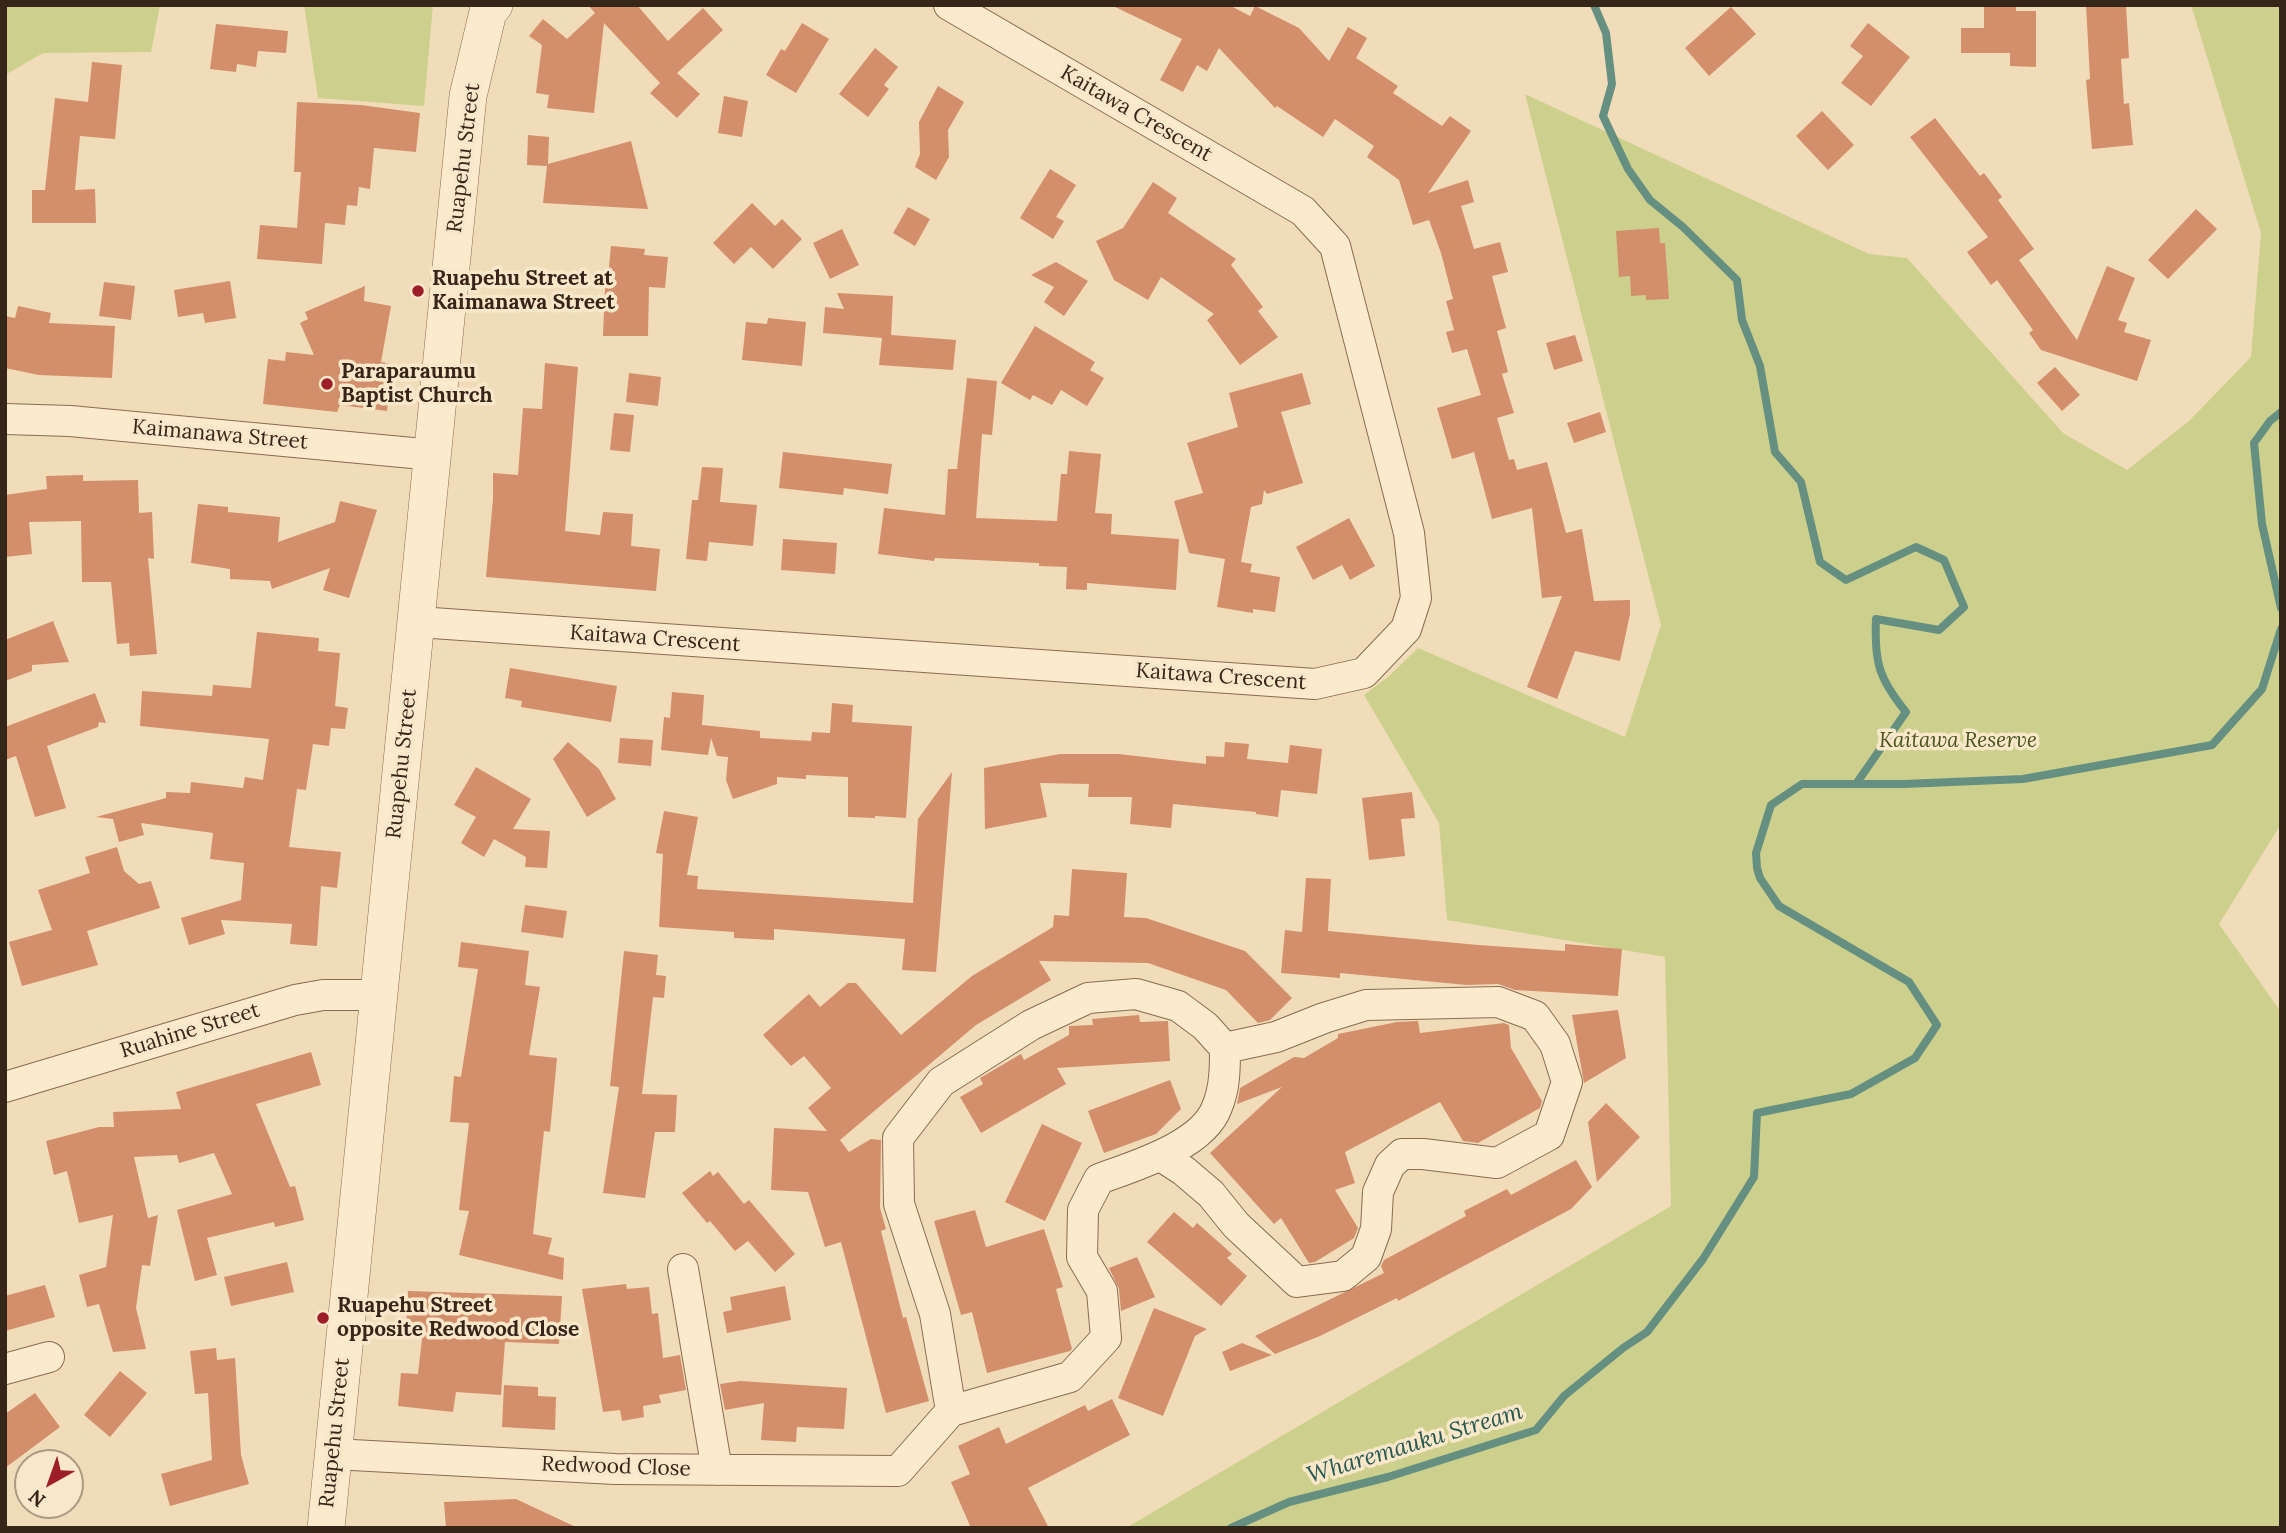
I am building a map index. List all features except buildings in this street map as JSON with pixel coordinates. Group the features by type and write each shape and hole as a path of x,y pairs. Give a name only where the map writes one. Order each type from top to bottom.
{"street":[{"name":"Ruapehu Street","path":"326,1528 378,995 418,622 468,96 488,12 495,5"},
{"name":"Kaitawa Crescent","path":"418,622 1315,684 1364,673 1406,629 1416,598 1409,533 1335,246 1303,211 949,5"},
{"name":"Kaimanawa Street","path":"5,419 70,421 434,455"},
{"path":"1136,994 1178,1006 1205,1026 1225,1048 1225,1077 1217,1110 1196,1135 1161,1156 1099,1179 1083,1210 1082,1257 1102,1291 1106,1338 1070,1377 951,1411 935,1314 899,1204 898,1138 941,1082 1031,1025 1088,998 1136,994"},
{"name":"Ruahine Street","path":"5,1087 295,1000 323,995 378,995"},
{"path":"1161,1156 1184,1171 1210,1194 1236,1225 1297,1282 1342,1276 1366,1257 1376,1228 1378,1192 1390,1165 1402,1154 1497,1163 1549,1135 1567,1082 1555,1044 1535,1016 1499,1002 1366,1005 1276,1037 1225,1048"},
{"path":"682,1269 717,1470"},
{"path":"5,1370 49,1357"},
{"name":"Redwood Close","path":"333,1454 615,1469 898,1471 951,1411"}],"green space":[{"path":"5,5 160,5 151,52 43,53 5,75"},
{"path":"304,5 433,5 424,106 318,98"},
{"name":"Kaitawa Reserve","path":"2191,5 2281,5 2281,824 2219,924 2281,1012 2281,1528 1126,1528 1671,1206 1665,957 1447,920 1439,823 1364,695 1388,677 1418,648 1625,737 1661,625 1525,94 1869,254 1907,258 2063,433 2127,470 2189,421 2251,357 2261,233"}],"waterway":[{"path":"1594,5 1606,33 1612,84 1603,116 1628,169 1650,200 1683,227 1737,280 1742,320 1760,366 1775,452 1801,482 1820,562 1846,580 1916,547 1944,560 1964,607 1939,630 1876,619 1876,647 1880,669 1890,690 1906,712 1856,784"},
{"name":"Wharemauku Stream","path":"2281,412 2270,421 2254,443 2262,524 2281,608"},
{"name":"Wharemauku Stream","path":"1231,1528 1289,1502 1388,1477 1536,1430 1564,1396 1647,1332 1703,1259 1754,1177 1757,1113 1851,1094 1915,1058 1937,1025 1909,982 1779,906 1760,878 1756,853 1771,805 1802,784 1904,784 2023,779 2212,745 2262,689 2281,629"}],"place":[{"name":"Ruapehu Street at Kaimanawa Street","path":"418,291"},
{"name":"Paraparaumu Baptist Church","path":"327,384"},
{"name":"Ruapehu Street opposite Redwood Close","path":"323,1318"}]}
